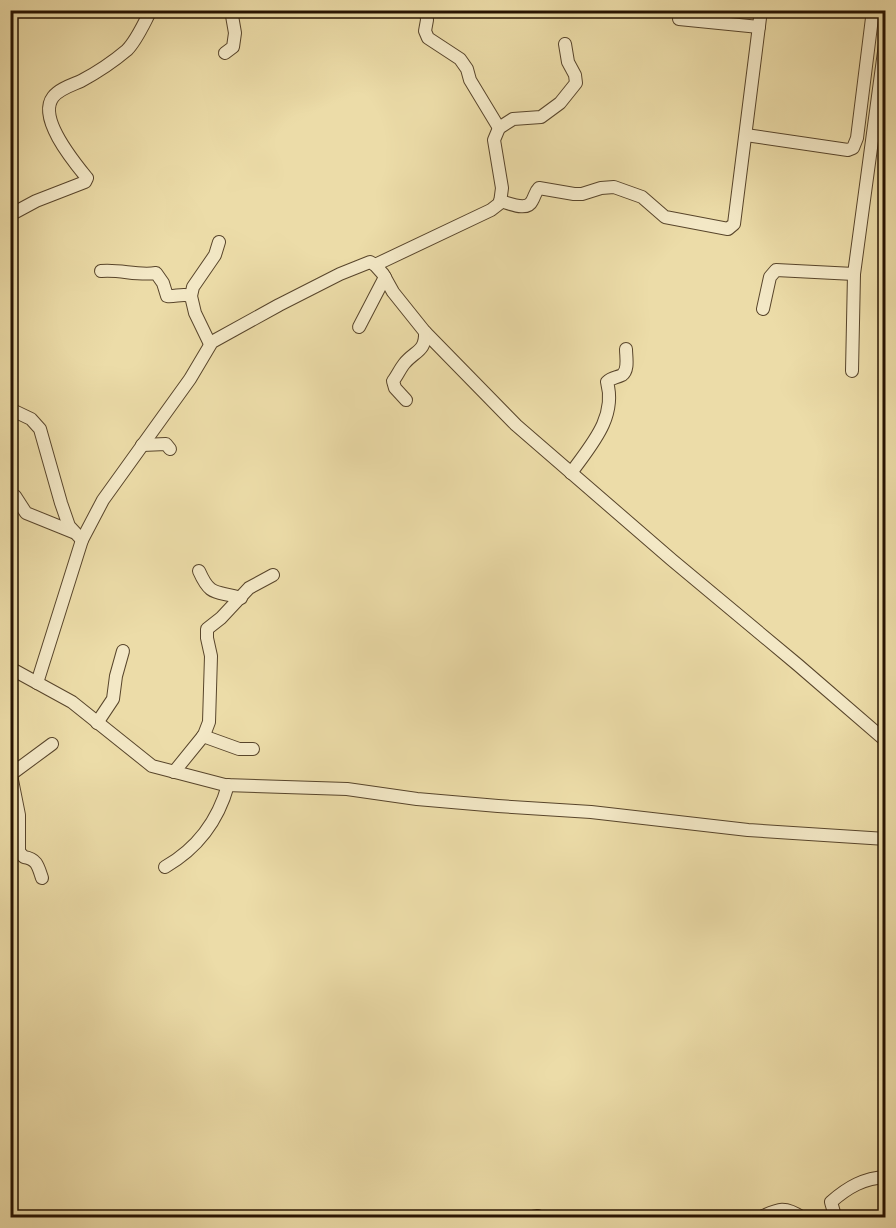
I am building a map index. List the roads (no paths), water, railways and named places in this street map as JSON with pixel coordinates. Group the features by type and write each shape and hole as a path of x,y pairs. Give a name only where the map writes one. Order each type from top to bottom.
{"street":[{"path":"10,215 36,201 85,182 87,178 66,151 50,119 50,103 60,91 82,80 128,49 151,10"},
{"path":"225,53 233,46 235,33 231,10"},
{"path":"426,10 425,31 428,38 460,59 499,128"},
{"path":"500,201 527,206 532,204 539,188 582,194 601,188 614,187 642,197 665,217 728,230 734,224 761,10"},
{"path":"746,135 848,150 853,148 873,10"},
{"path":"679,19 705,16 759,27"},
{"path":"852,371 854,274 885,37"},
{"path":"375,265 491,210 500,201 502,188 494,140 499,128 513,119 541,117 560,103 576,83 564,44"},
{"path":"210,344 195,313 190,296 193,287 215,255 219,242"},
{"path":"37,683 78,536 190,379 210,344 229,331 340,274 370,262 385,277 393,292 425,332 516,424 885,741"},
{"path":"101,271 117,270 145,275 156,273 163,283 167,296 176,297 187,294 190,296"},
{"path":"763,309 770,277 776,270 854,274"},
{"path":"359,327 385,277"},
{"path":"406,400 393,381 404,363 420,349 425,341 425,332"},
{"path":"571,473 606,422 609,409 607,382 626,370 626,349"},
{"path":"10,409 31,419 40,429 69,526 78,536"},
{"path":"142,445 162,443 170,449"},
{"path":"10,495 15,496 26,513 78,536"},
{"path":"200,571 207,588 214,592 241,598"},
{"path":"174,772 203,736 209,722 211,656 207,629 221,618 249,588 273,575"},
{"path":"97,723 114,699 116,676 123,651"},
{"path":"10,668 72,702 152,766 228,785 347,789 417,799 591,812 748,830 885,838"},
{"path":"203,736 239,749 253,748"},
{"path":"42,878 37,863 19,852 19,815 11,773 52,744"},
{"path":"165,867 207,832 218,814 228,785"},
{"path":"835,1216 831,1202 842,1192 864,1180 885,1177"},
{"path":"759,1218 780,1208 790,1210 803,1218"},
{"path":"527,1218 538,1216 542,1218"}]}
